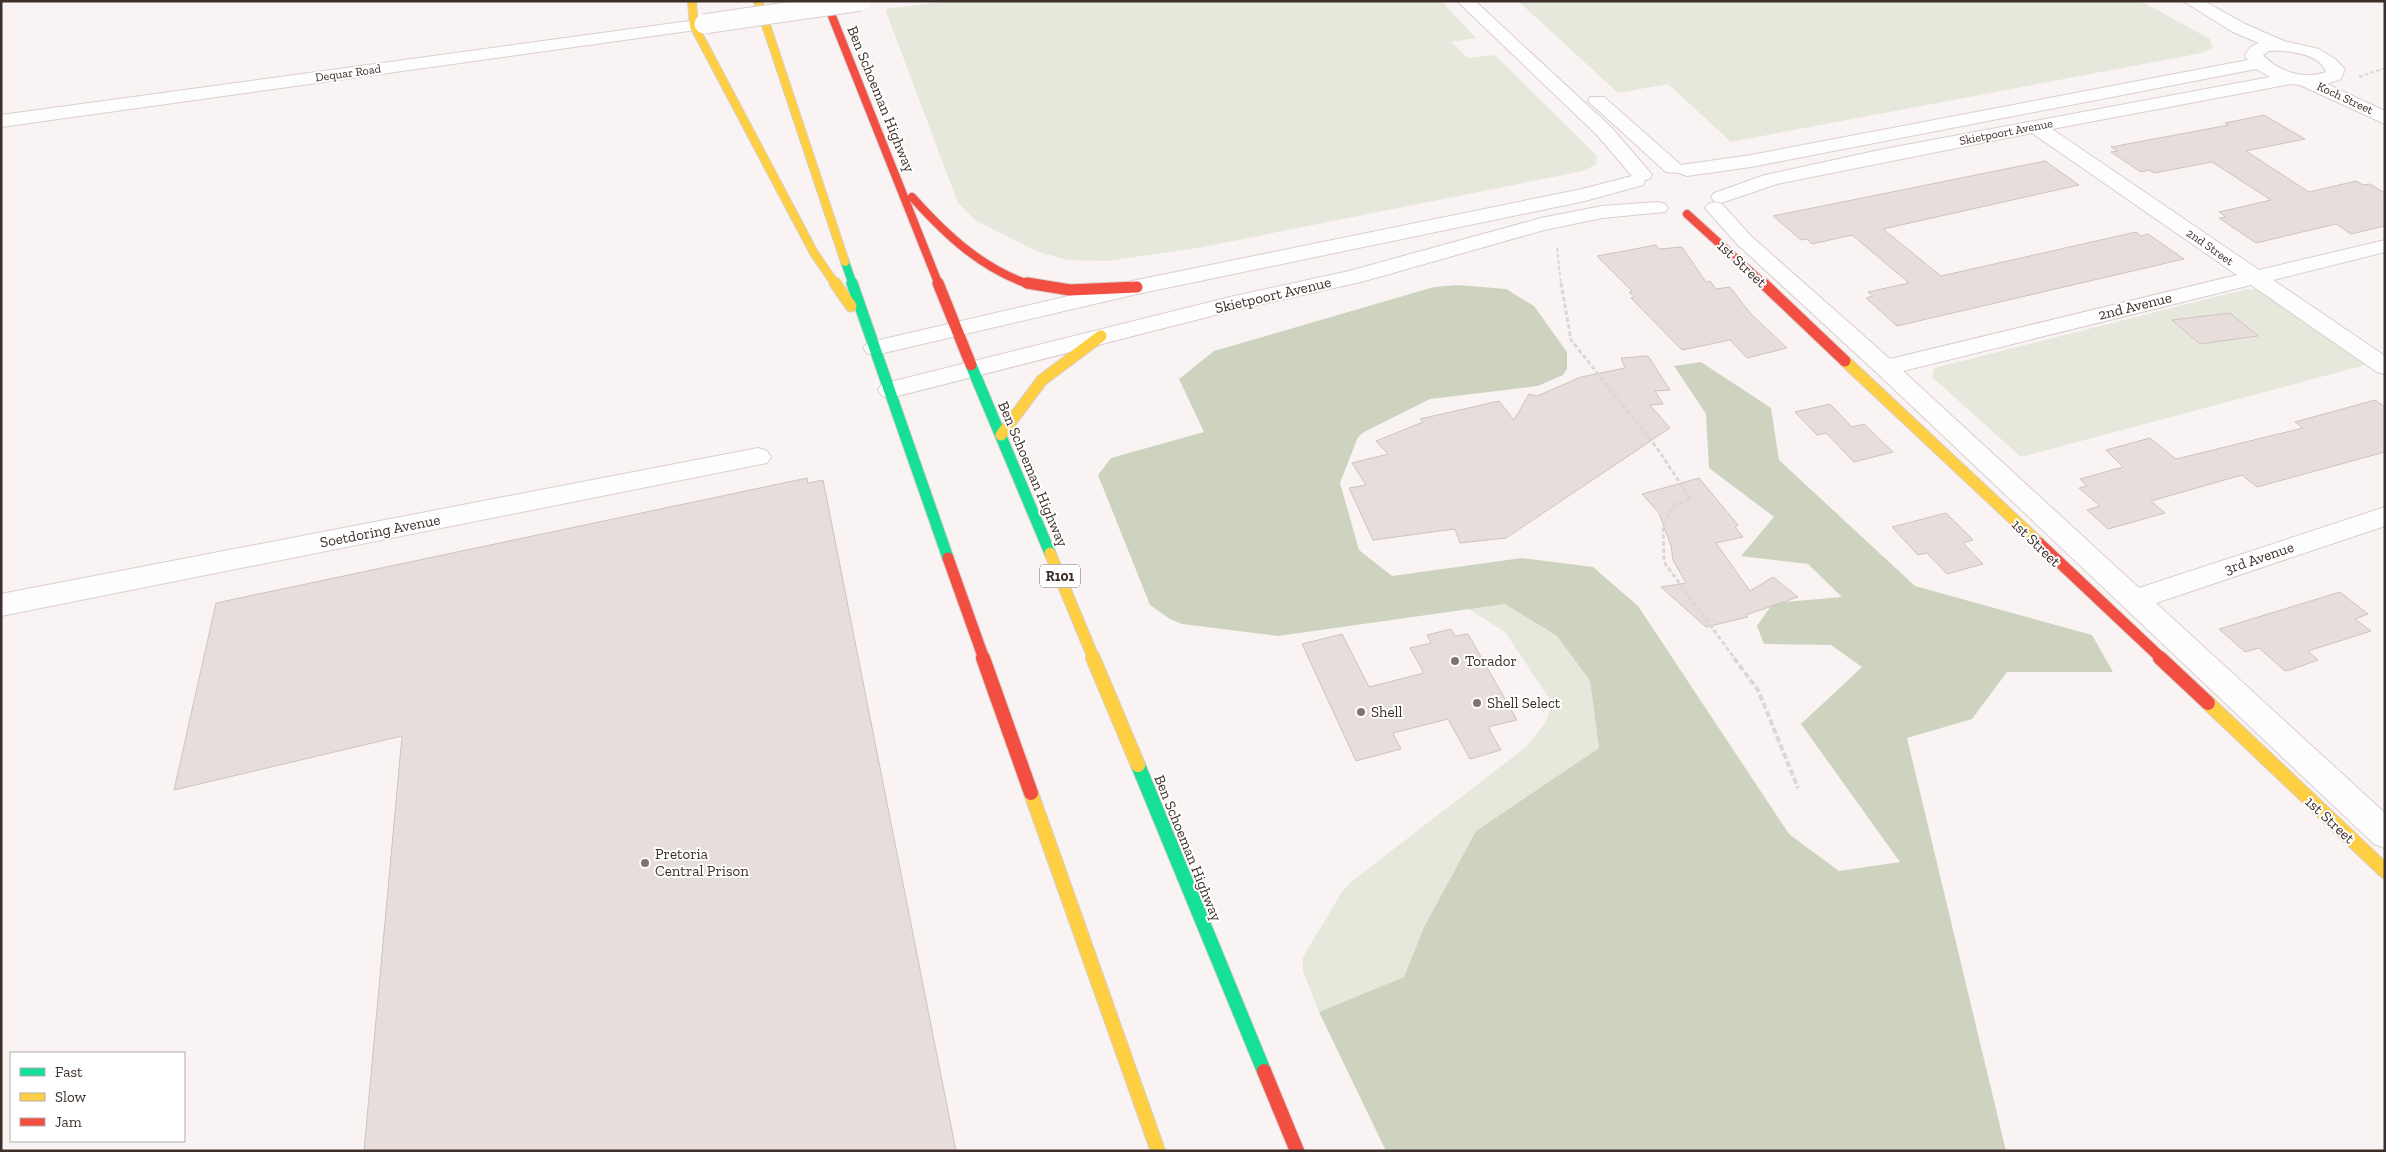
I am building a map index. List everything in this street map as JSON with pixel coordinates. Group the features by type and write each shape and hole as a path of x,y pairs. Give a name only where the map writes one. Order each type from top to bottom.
{"main road":[{"path":"692,1 699,25 713,58 814,252 872,340"},
{"path":"758,1 872,340 1158,1151"},
{"name":"Ben Schoeman Highway","path":"826,1 973,370 1297,1151"},
{"path":"898,180 935,223 971,255 1002,277 1036,287 1059,290 1137,287"},
{"name":"1st Street","path":"1687,214 1722,244 2385,872"},
{"path":"1001,435 1027,396 1039,382 1068,358 1090,347 1100,336"}],"street":[{"name":"Dequar Road","path":"1,121 860,1"},
{"path":"1465,1 1604,131 1639,178"},
{"path":"1490,1 1680,169"},
{"name":"Koch Street","path":"2170,1 2257,56 2279,74 2330,90 2385,118"},
{"path":"2191,1 2239,28 2281,46"},
{"name":"Skietpoort Avenue","path":"1639,178 1661,168 1680,169 1751,161 2257,56 2266,46 2281,46"},
{"name":"Koch Street","path":"2281,46 2316,54 2329,61 2336,69 2335,75 2349,86 2385,105"},
{"name":"Skietpoort Avenue","path":"1687,214 1698,213 1718,202 1772,179 2036,126 2299,79 2324,80 2335,75"},
{"name":"2nd Street","path":"2036,126 2385,367"},
{"name":"1st Street","path":"1680,169 1704,176 1716,184 1718,202 1744,240 1885,368 2385,834"},
{"path":"872,340 958,329 1137,287 1585,195 1639,178"},
{"path":"1639,178 1636,188 1639,195 1658,208 1687,214"},
{"name":"Skietpoort Avenue","path":"890,390 1100,336 1353,277 1541,224 1602,212 1658,208"},
{"name":"2nd Avenue","path":"1885,368 2385,246"},
{"name":"Soetdoring Avenue","path":"1,604 758,457"},
{"name":"3rd Avenue","path":"2134,600 2385,516"}],"path":[{"path":"1557,248 1562,302 1571,340 1657,448 1691,500 1674,505 1663,525 1664,562 1758,690 1798,788"}],"shaded area":[{"path":"949,1 1441,1 1476,38 1451,42 1468,58 1495,55 1597,156 1596,164 1586,170 1568,174 1198,248 1107,261 1067,260 1036,251 975,220 958,203 885,9"},
{"path":"1518,1 2141,1 2210,39 2212,48 2202,53 1731,142 1668,84 1618,93"},
{"path":"2255,289 2265,293 2369,364 2021,457 1932,377 1934,368 2243,290"},
{"path":"1505,604 1557,636 1590,681 1599,748 1476,831 1424,927 1404,977 1319,1012 1303,971 1303,957 1342,892 1351,882 1526,747 1546,722 1552,703 1505,632 1467,608"}],"green space":[{"path":"1458,285 1506,289 1534,306 1567,352 1567,369 1563,375 1538,386 1430,399 1364,432 1358,437 1340,483 1359,550 1392,576 1522,558 1593,567 1638,606 1789,834 1839,871 1900,862 1801,724 1862,667 1831,645 1764,644 1757,626 1773,603 1842,597 1808,564 1741,556 1774,517 1709,468 1706,414 1674,366 1701,362 1771,408 1779,460 1915,586 2092,635 2113,672 2007,672 1972,719 1907,738 2006,1151 1386,1151 1319,1012 1404,977 1424,927 1476,831 1599,748 1590,681 1557,636 1505,604 1278,636 1182,624 1170,619 1150,605 1098,475 1111,458 1204,432 1179,379 1214,351 1434,287"}],"building":[{"path":"2264,115 2305,139 2246,151 2309,192 2356,181 2363,185 2370,184 2385,193 2385,226 2351,234 2336,224 2256,243 2219,218 2226,217 2219,212 2271,200 2212,162 2154,173 2149,170 2141,172 2111,152 2118,151 2111,147 2229,125 2225,123"},
{"path":"2045,161 2079,185 1883,229 1941,276 2136,232 2141,236 2148,234 2184,259 1897,326 1866,298 1873,296 1868,292 1909,283 1852,235 1812,244 1807,239 1801,240 1773,216"},
{"path":"1656,245 1659,249 1682,247 1706,282 1710,281 1716,289 1730,287 1750,313 1787,348 1747,358 1730,340 1682,350 1631,298 1634,297 1629,292 1632,291 1597,256"},
{"path":"2230,313 2258,336 2200,344 2172,320"},
{"path":"1648,356 1670,390 1655,391 1663,404 1650,405 1670,428 1506,538 1460,543 1455,529 1373,540 1349,488 1366,485 1352,463 1388,454 1376,441 1423,422 1420,419 1499,401 1514,420 1529,394 1537,396 1581,377 1625,368 1621,358"},
{"path":"2375,400 2385,407 2385,452 2257,487 2242,475 2151,501 2165,513 2108,529 2087,510 2100,506 2079,488 2087,486 2080,479 2123,467 2106,450 2150,438 2176,459 2303,428 2295,422"},
{"path":"1830,404 1852,427 1864,424 1893,452 1854,462 1826,433 1817,435 1795,412"},
{"name":"Pretoria Central Prison","path":"807,478 808,483 823,480 956,1151 364,1151 402,736 174,790 216,603"},
{"path":"1699,478 1738,525 1735,527 1743,537 1716,543 1750,591 1773,577 1798,597 1746,615 1748,617 1706,627 1661,587 1686,583 1673,560 1671,546 1659,513 1642,494"},
{"path":"1946,513 1973,540 1963,543 1983,564 1947,574 1927,553 1918,555 1892,527"},
{"path":"2340,592 2368,614 2355,619 2371,631 2308,651 2318,660 2293,669 2285,671 2259,648 2245,652 2219,629"},
{"path":"1451,629 1455,636 1468,634 1517,720 1488,727 1501,750 1470,759 1448,719 1393,733 1401,749 1356,761 1302,644 1342,634 1369,687 1424,673 1410,648 1431,643 1427,635"}],"traffic: fast":[{"path":"845,262 948,558"},
{"path":"971,365 1050,553"},
{"path":"1138,765 1264,1071"}],"traffic: slow":[{"path":"692,1 694,26 814,253 851,306"},
{"path":"758,1 845,262"},
{"path":"1001,435 1042,380 1101,336"},
{"path":"1845,361 2039,543"},
{"path":"1050,553 1138,765"},
{"path":"2208,703 2385,871"},
{"path":"1031,793 1158,1151"}],"traffic: jam":[{"path":"826,1 971,365"},
{"path":"912,197 960,245 996,270 1016,280 1060,290 1137,287"},
{"path":"1687,214 1722,244 1845,361"},
{"path":"2039,543 2208,703"},
{"path":"948,558 1031,793"},
{"path":"1264,1071 1297,1151"}],"place":[{"name":"Torador","path":"1455,661"},
{"name":"Shell Select","path":"1477,703"},
{"name":"Shell","path":"1361,712"},
{"name":"Pretoria Central Prison","path":"645,863"}]}
